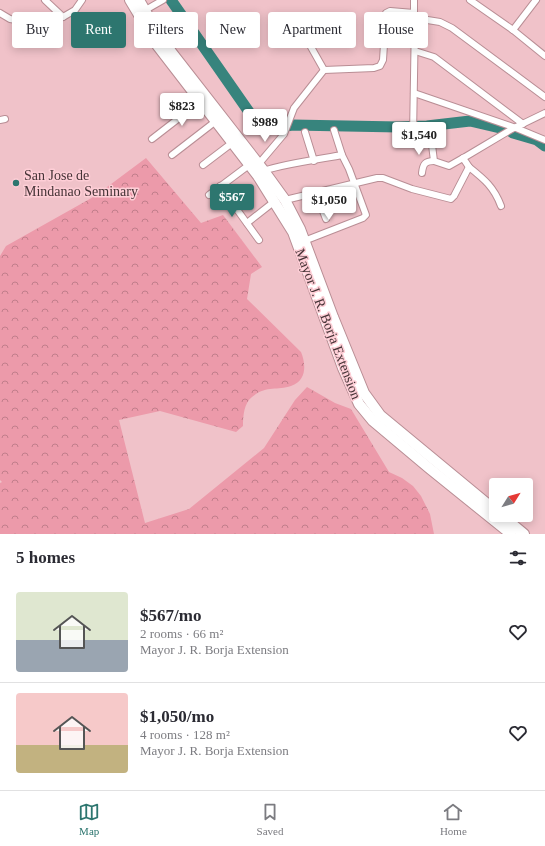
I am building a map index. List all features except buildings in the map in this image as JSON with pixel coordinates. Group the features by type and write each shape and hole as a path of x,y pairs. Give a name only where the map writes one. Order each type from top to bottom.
{"main road":[{"name":"Mayor J. R. Borja Extension","path":"130,0 141,12"},
{"name":"Mayor J. R. Borja Extension","path":"139,0 142,12"},
{"name":"Mayor J. R. Borja Extension","path":"160,48 195,89 257,169 280,201 296,230 304,241 348,366 359,404 373,421 511,534"},
{"name":"Mayor J. R. Borja Extension","path":"195,89 201,101 232,143 257,169"},
{"name":"Mayor J. R. Borja Extension","path":"296,230 348,366 364,393 380,415 489,505"},
{"path":"509,522 524,534"}],"street":[{"path":"45,0 58,12"},
{"path":"63,17 75,10 82,0"},
{"path":"144,12 163,0"},
{"path":"414,0 415,12"},
{"path":"470,0 513,30 545,56"},
{"path":"513,30 536,0"},
{"path":"387,12 390,10 400,12"},
{"path":"0,13 12,19"},
{"path":"428,19 440,22 452,28 545,97"},
{"path":"312,48 324,70"},
{"path":"257,169 286,130 294,108 324,70 374,68 380,66 383,60 384,48"},
{"path":"434,161 432,145 413,137 415,51 434,57 523,124"},
{"path":"414,93 545,140"},
{"path":"152,140 201,101"},
{"path":"422,173 425,163 428,161 434,161 449,166 512,129 545,113"},
{"path":"172,155 216,121"},
{"path":"304,241 365,216 366,214 342,155 334,130"},
{"path":"305,132 314,161"},
{"path":"203,165 232,143"},
{"path":"209,195 220,186 257,169 314,161 342,155"},
{"path":"463,158 469,167 495,192 501,206"},
{"path":"247,222 280,201 355,185 378,178 383,178 412,189 451,199 469,167"},
{"path":"220,186 259,240"},
{"path":"316,193 326,219"}],"green space":[{"path":"146,158 201,223 223,215 262,267 251,274 247,299 301,352 304,362 304,372 303,376 296,384 262,391 252,397 244,410 243,426 236,432 160,411 119,420 145,523 189,509 264,448 295,400 307,387 335,403 351,409 389,472 402,478 413,486 421,496 430,514 434,534 0,534 0,483 2,482 0,480 0,256 6,246 95,196"}],"waterway":[{"path":"171,0 254,119 263,126 278,127 293,125 399,127 427,126 470,121 506,128 513,133 537,140 545,146"}],"place":[{"name":"San Jose de Mindanao Seminary","path":"16,183"}]}
